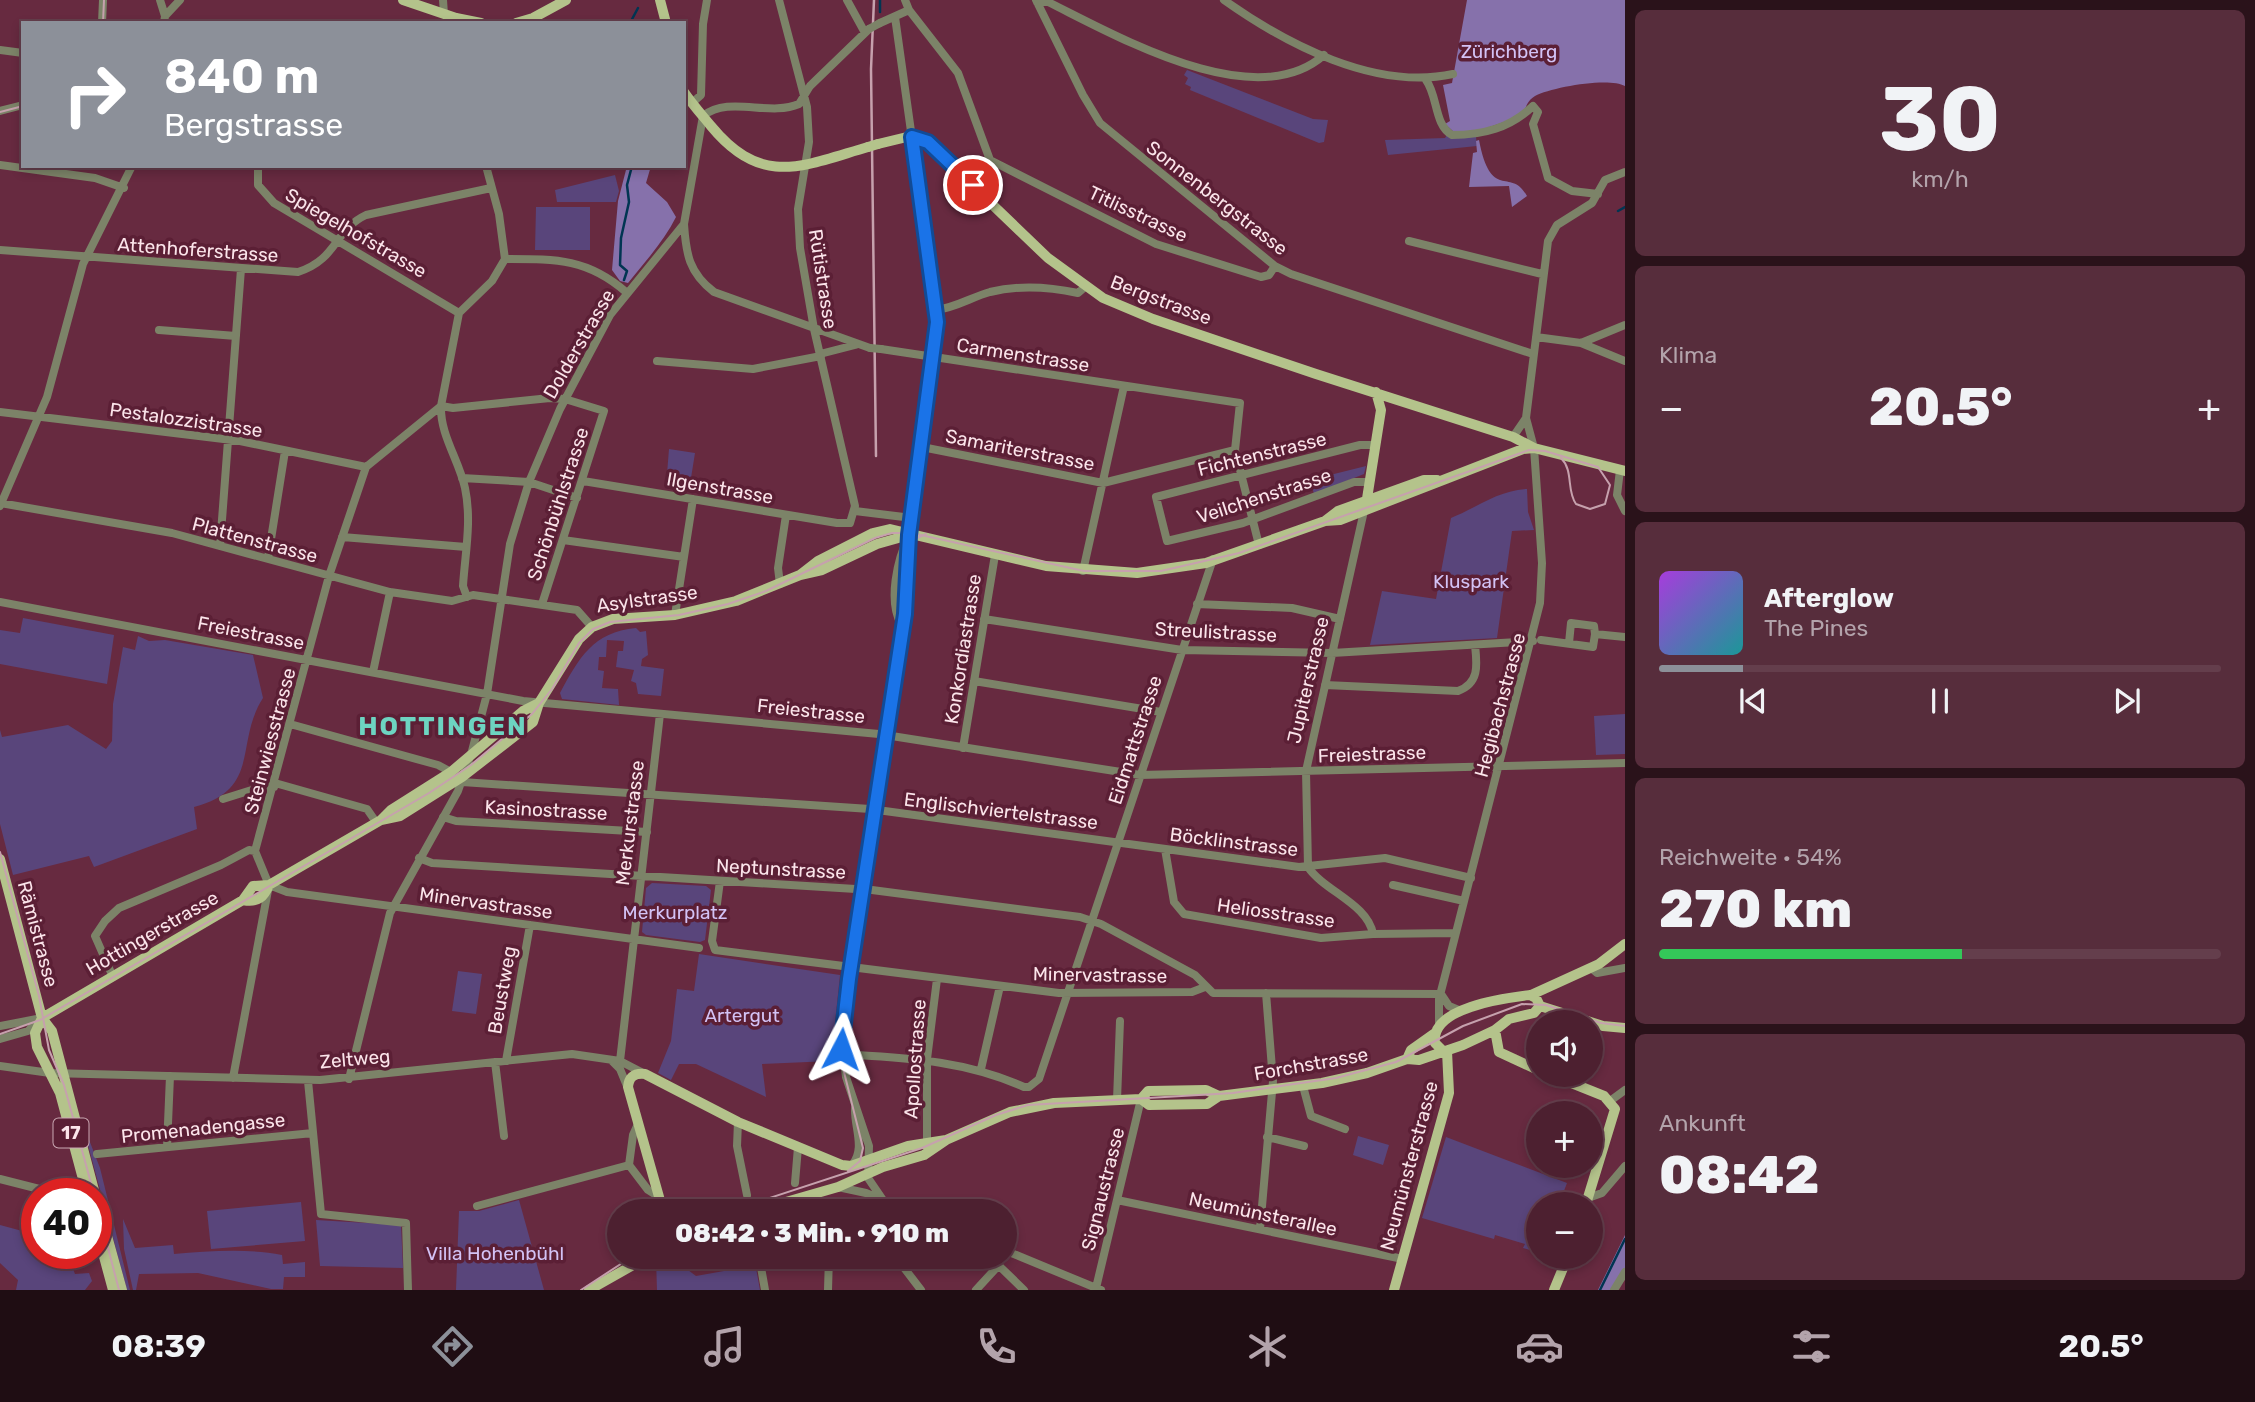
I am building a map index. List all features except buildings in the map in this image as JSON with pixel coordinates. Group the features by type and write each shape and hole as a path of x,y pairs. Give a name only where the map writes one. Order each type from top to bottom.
{"main road":[{"path":"404,0 456,21"},
{"path":"523,21 566,0"},
{"path":"660,0 665,21"},
{"path":"686,95 731,149 744,159 771,168 806,164 912,137"},
{"name":"Bergstrasse","path":"912,137 928,142 1048,258 1086,287 1115,304 1398,401 1513,437 1534,448 1622,471"},
{"name":"Jupiterstrasse","path":"1364,511 1381,410 1376,393"},
{"path":"1381,410 1398,401"},
{"name":"Asylstrasse","path":"592,627 613,619 675,615 736,601 800,575 822,570 877,544 909,535 995,555 1083,571 1157,572 1213,559 1325,522 1340,520 1426,489 1438,480 1513,452 1534,448"},
{"name":"Asylstrasse","path":"1325,522 1338,511 1367,500 1424,480 1438,480"},
{"name":"Hottingerstrasse","path":"378,821 400,816 462,780 533,722 539,703 579,639 592,627"},
{"name":"Hottingerstrasse","path":"42,1018 243,900 253,886 270,885 378,821 451,772 523,711 539,703"},
{"name":"Rämistrasse","path":"0,859 42,1018 52,1031 91,1178"},
{"name":"Forchstrasse","path":"1407,1059 1411,1050 1461,1012 1485,1001 1531,995 1591,968 1625,944"},
{"path":"1531,995 1540,1006 1600,1025 1625,1028"},
{"name":"Forchstrasse","path":"851,1166 883,1167 924,1155 946,1140 998,1116 1028,1107 1141,1099 1151,1091 1206,1090 1219,1096 1272,1091 1367,1073 1407,1059 1419,1060 1445,1051 1495,1030 1509,1019 1534,1013 1540,1006"},
{"name":"Rämistrasse","path":"42,1018 35,1038 41,1058 60,1093 83,1178"},
{"path":"1437,1029 1435,1042 1445,1051"},
{"path":"1495,1030 1499,1052 1526,1064"},
{"name":"Neumünsterstrasse","path":"1394,1290 1449,1093 1445,1051"},
{"path":"645,1074 633,1076 628,1087 659,1197"},
{"name":"Zeltweg","path":"645,1074 738,1122 851,1166"},
{"path":"1578,1087 1610,1101 1615,1115 1590,1192"},
{"name":"Forchstrasse","path":"867,1166 927,1142 946,1140"},
{"path":"798,1199 838,1188 867,1166"},
{"name":"Rämistrasse","path":"112,1255 122,1290"},
{"path":"107,1269 113,1290"},
{"path":"589,1290 626,1269"},
{"path":"1554,1290 1563,1269"}],"street":[{"path":"102,21 103,0"},
{"path":"160,0 164,20"},
{"path":"164,20 180,0"},
{"path":"443,0 444,14"},
{"path":"692,103 701,95 703,24 707,0"},
{"name":"Rütistrasse","path":"779,0 803,95 809,142 798,226 814,329 855,511 852,522"},
{"path":"847,0 866,30"},
{"path":"905,0 909,10 958,73 990,160 985,172 973,185"},
{"path":"1224,0 1271,30 1324,55 1373,71 1426,80 1453,74"},
{"path":"1037,1 1048,2 1160,56 1252,79 1295,74 1324,55"},
{"name":"Sonnenbergstrasse","path":"1037,1 1087,104 1100,123 1275,266 1291,274 1533,354"},
{"path":"684,224 703,116 713,108 722,107 755,109 794,106 866,30 909,10"},
{"path":"851,1166 860,1149 855,1108 842,1054 842,1027 876,810 910,558 909,535 933,357 936,310 895,17"},
{"path":"0,50 21,53"},
{"path":"1426,80 1433,90 1442,127 1452,135 1472,135 1497,129 1517,120 1533,106 1538,112 1534,124 1548,178 1572,191 1598,194"},
{"path":"0,111 21,106"},
{"name":"Titlisstrasse","path":"990,160 1156,244 1261,277 1269,275 1275,266"},
{"path":"0,165 21,168"},
{"path":"22,168 95,178 124,188"},
{"path":"0,504 39,416 80,273 124,188 131,168"},
{"name":"Spiegelhofstrasse","path":"258,168 258,185 267,199 459,313"},
{"path":"467,597 463,586 468,508 462,478 440,420 459,313 492,281 505,259 499,214 486,168"},
{"name":"Hegibachstrasse","path":"1437,1029 1441,994 1455,933 1537,640 1542,577 1534,448 1526,418 1542,274 1552,231 1592,203 1611,176 1625,172"},
{"name":"Attenhoferstrasse","path":"0,250 298,272 324,260 356,220 366,215 491,188"},
{"name":"Dolderstrasse","path":"348,1079 393,906 462,780 469,758 487,695 510,544 529,482 565,399 595,340 626,292 684,224"},
{"name":"Carmenstrasse","path":"684,224 687,257 702,283 727,298 855,345 1234,401 1240,403 1241,410 1235,450"},
{"path":"1409,241 1542,274"},
{"path":"505,259 584,264 599,271 626,292"},
{"path":"220,546 241,269"},
{"path":"936,310 990,292 1056,289 1078,293 1086,287"},
{"path":"1581,343 1625,325"},
{"path":"159,330 236,336"},
{"path":"1536,337 1581,343 1625,361"},
{"path":"657,361 753,369 855,345"},
{"path":"1083,571 1124,386"},
{"path":"366,467 441,406 453,408 565,399"},
{"name":"Schönbühlstrasse","path":"542,604 605,414 602,410 565,399"},
{"name":"Pestalozzistrasse","path":"0,412 228,439 366,467"},
{"name":"Hegibachstrasse","path":"1513,437 1526,418"},
{"name":"Fichtenstrasse","path":"1167,541 1160,496 1360,445 1376,445"},
{"name":"Samariterstrasse","path":"922,447 1103,483 1235,450"},
{"path":"1235,450 1239,476 1259,545"},
{"path":"268,558 285,451"},
{"name":"Steinwiesstrasse","path":"255,852 329,576 366,467"},
{"path":"1622,471 1617,486 1622,508"},
{"path":"462,478 529,482 577,498"},
{"name":"Ilgenstrasse","path":"583,481 836,523 852,522"},
{"name":"Veilchenstrasse","path":"1167,541 1251,519 1354,482 1370,482"},
{"path":"675,615 693,499"},
{"name":"Plattenstrasse","path":"0,504 172,533 390,592 449,601 473,595 500,600"},
{"path":"855,511 912,518"},
{"name":"Jupiterstrasse","path":"1308,867 1306,772 1364,511"},
{"path":"780,584 778,568 786,515"},
{"path":"342,537 466,547"},
{"path":"563,540 684,557"},
{"name":"Konkordiastrasse","path":"963,748 995,555"},
{"name":"Eidmattstrasse","path":"981,1069 1030,1087 1039,1079 1213,559"},
{"path":"373,672 390,592"},
{"name":"Asylstrasse","path":"500,600 577,610 592,627"},
{"name":"Freiestrasse","path":"0,602 539,703 886,735 1140,775 1625,763"},
{"path":"1197,604 1292,608 1340,619"},
{"name":"Streulistrasse","path":"984,619 1182,650 1332,653 1537,640 1593,647 1594,626 1572,623 1569,643"},
{"name":"Streulistrasse","path":"1595,634 1625,637"},
{"path":"1325,685 1458,691 1465,688 1476,675 1475,645"},
{"path":"974,681 1161,712"},
{"name":"Merkurstrasse","path":"620,1061 660,714"},
{"path":"290,724 438,765 451,772"},
{"name":"Englischviertelstrasse","path":"462,780 876,810 1117,842"},
{"path":"223,799 274,785 367,809 378,821"},
{"name":"Kasinostrasse","path":"443,817 456,821 647,832"},
{"name":"Böcklinstrasse","path":"1117,842 1308,867 1385,858 1471,878"},
{"name":"Heliosstrasse","path":"1165,849 1178,910 1188,915 1321,938 1342,939 1373,933 1455,933"},
{"path":"113,977 95,939 105,921 130,903 221,865 249,850 255,852 270,885 233,1078"},
{"name":"Neptunstrasse","path":"419,858 432,863 863,890 1091,919 1195,975 1205,987"},
{"path":"1308,867 1316,878 1366,917 1373,933"},
{"name":"Minervastrasse","path":"720,881 712,941 715,950 1042,991 1192,992 1205,987 1219,993 1441,994"},
{"name":"Minervastrasse","path":"270,885 287,892 699,948"},
{"path":"1393,885 1464,901"},
{"name":"Beustweg","path":"506,1061 530,925"},
{"path":"1591,968 1597,973 1606,973 1625,968"},
{"name":"Apollostrasse","path":"927,1142 927,1059 937,979"},
{"path":"842,1054 927,1059 981,1069 1000,986"},
{"path":"1260,1229 1272,1091 1266,993"},
{"path":"1441,994 1449,1006 1461,1012"},
{"path":"0,1026 42,1018"},
{"path":"0,1039 28,1031 42,1018"},
{"path":"1117,1100 1120,1021"},
{"name":"Zeltweg","path":"0,1066 50,1073 308,1081 348,1079 563,1054 620,1061 645,1074"},
{"path":"611,1060 620,1069 628,1087"},
{"path":"495,1062 504,1136"},
{"path":"167,1147 170,1076"},
{"path":"308,1081 321,1214 406,1223 408,1290"},
{"path":"1303,1086 1311,1116 1345,1129"},
{"path":"1610,1101 1624,1092"},
{"name":"Signaustrasse","path":"1099,1289 1141,1099"},
{"path":"855,1108 869,1146 867,1166 883,1199"},
{"path":"738,1122 737,1146 747,1195"},
{"path":"638,1124 632,1135 629,1165 648,1190 659,1197"},
{"name":"Promenadengasse","path":"97,1154 313,1133"},
{"path":"1267,1138 1304,1146"},
{"path":"795,1183 798,1147"},
{"path":"477,1206 629,1165"},
{"path":"1603,1192 1625,1166"},
{"path":"0,1179 21,1184"},
{"path":"838,1188 869,1199"},
{"name":"Neumünsterallee","path":"1117,1200 1403,1259"},
{"path":"1017,1255 1099,1289"},
{"path":"761,1269 765,1290"},
{"path":"828,1290 829,1269"},
{"path":"905,1269 920,1290"},
{"path":"976,1290 995,1269"},
{"path":"1001,1269 1024,1290"},
{"path":"1614,1290 1625,1272"}],"green space":[{"name":"Zürichberg","path":"1467,0 1625,0 1625,86 1607,82 1554,89 1533,98 1527,104 1524,115 1484,129 1455,133 1445,124 1450,121 1443,85 1452,83"},
{"path":"1187,70 1313,119 1328,120 1324,142 1319,143 1190,90 1191,87 1185,84 1188,78 1184,75"},
{"path":"1447,135 1476,137 1477,146 1388,155 1385,140 1445,138"},
{"path":"1479,140 1489,171 1501,180 1514,183 1527,196 1512,207 1509,186 1469,187 1473,153 1477,152 1476,141"},
{"path":"626,168 650,168 646,183 667,202 676,217 660,243 628,283 620,281 612,270 618,201"},
{"path":"615,175 619,191 616,202 557,202 555,190"},
{"path":"536,207 590,207 590,250 535,250"},
{"path":"669,449 695,453 691,478 667,474"},
{"path":"1366,466 1364,474 1314,494 1310,480"},
{"name":"Kluspark","path":"1527,489 1528,512 1534,530 1512,531 1497,638 1370,645 1382,591 1436,599 1451,518 1497,496"},
{"path":"23,618 114,635 107,684 0,664 0,630 20,633"},
{"path":"636,628 640,632 646,631 648,655 642,659 641,666 664,669 661,696 638,694 636,683 631,681 634,670 616,667 618,651 623,651 624,641 607,640 606,657 599,657 598,670 604,671 602,688 618,689 619,705 562,699 560,693 589,649 609,635"},
{"path":"138,636 149,641 165,640 253,655 263,698 254,715 238,776 229,789 215,799 194,807 197,829 94,867 89,856 13,875 0,824 0,730 2,737 68,725 106,749 112,741 113,704 123,647 135,650"},
{"path":"1625,714 1625,754 1596,755 1594,716"},
{"name":"Merkurplatz","path":"652,883 706,886 711,890 705,940 700,942 646,935 642,932 646,888"},
{"name":"Artergut","path":"699,954 840,975 831,1061 762,1064 766,1097 696,1064 679,1064 671,1080 658,1073 671,1041 677,989 694,991"},
{"path":"458,971 482,974 476,1014 452,1011"},
{"path":"81,1119 100,1168 102,1178 97,1178"},
{"path":"1358,1136 1389,1145 1383,1165 1353,1155"},
{"path":"1446,1137 1526,1167 1526,1178 1554,1178 1567,1183 1564,1192 1526,1192 1526,1249 1523,1248 1525,1244 1495,1235 1494,1239 1422,1218"},
{"name":"Villa Hohenbühl","path":"519,1200 544,1290 456,1290 459,1211 479,1211"},
{"path":"301,1202 305,1241 211,1249 207,1211"},
{"path":"112,1217 130,1290 127,1290 112,1234"},
{"path":"123,1219 135,1248 173,1245 174,1254 242,1251 282,1255 283,1264 305,1262 305,1277 284,1277 283,1289 271,1289 198,1273 139,1274 136,1290 133,1290 124,1249"},
{"path":"316,1220 401,1225 403,1268 320,1266"},
{"path":"0,1225 21,1231 21,1269 73,1269 75,1274 89,1273 92,1281 85,1290 16,1290 18,1280 0,1263"},
{"path":"1625,1235 1625,1275 1615,1290 1598,1290"},
{"path":"656,1269 687,1269 696,1276 725,1269 756,1269 760,1290 657,1290"}],"waterway":[{"path":"880,0 880,12"},
{"path":"631,21 638,8"},
{"path":"624,280 627,271 620,265 621,238 629,202 627,185 631,168"},
{"path":"1618,211 1625,207"},
{"path":"1600,1290 1625,1239"}],"tram line":[{"path":"103,21 104,0"},
{"path":"0,112 21,107"},
{"path":"0,1034 40,1020 429,793 471,765 532,714 552,689 579,643 593,629 610,622 679,615 728,604 766,591 875,538 892,533 912,533 1084,571 1161,571 1239,553 1529,450 1545,451 1598,467 1610,485 1605,504 1590,509 1576,504 1571,493 1567,469 1561,458"},
{"path":"848,1171 860,1161 863,1148 841,1060 840,1026 897,651 905,554 913,540 926,534"},
{"path":"0,852 39,996 49,1050 64,1085 90,1178"},
{"path":"767,1199 922,1148 996,1115 1028,1105 1233,1093 1336,1078 1396,1062 1463,1026 1522,1004 1546,1005 1601,1023 1625,1026"},
{"path":"112,1263 119,1290"},
{"path":"581,1290 613,1269"}],"railway":[{"path":"874,0 871,69 876,456"}],"district":[{"name":"HOTTINGEN","path":"443,726"}],"route":[{"path":"841,1049 901,624 905,614 911,551 909,535 937,322 912,137 928,142 973,185"}]}
